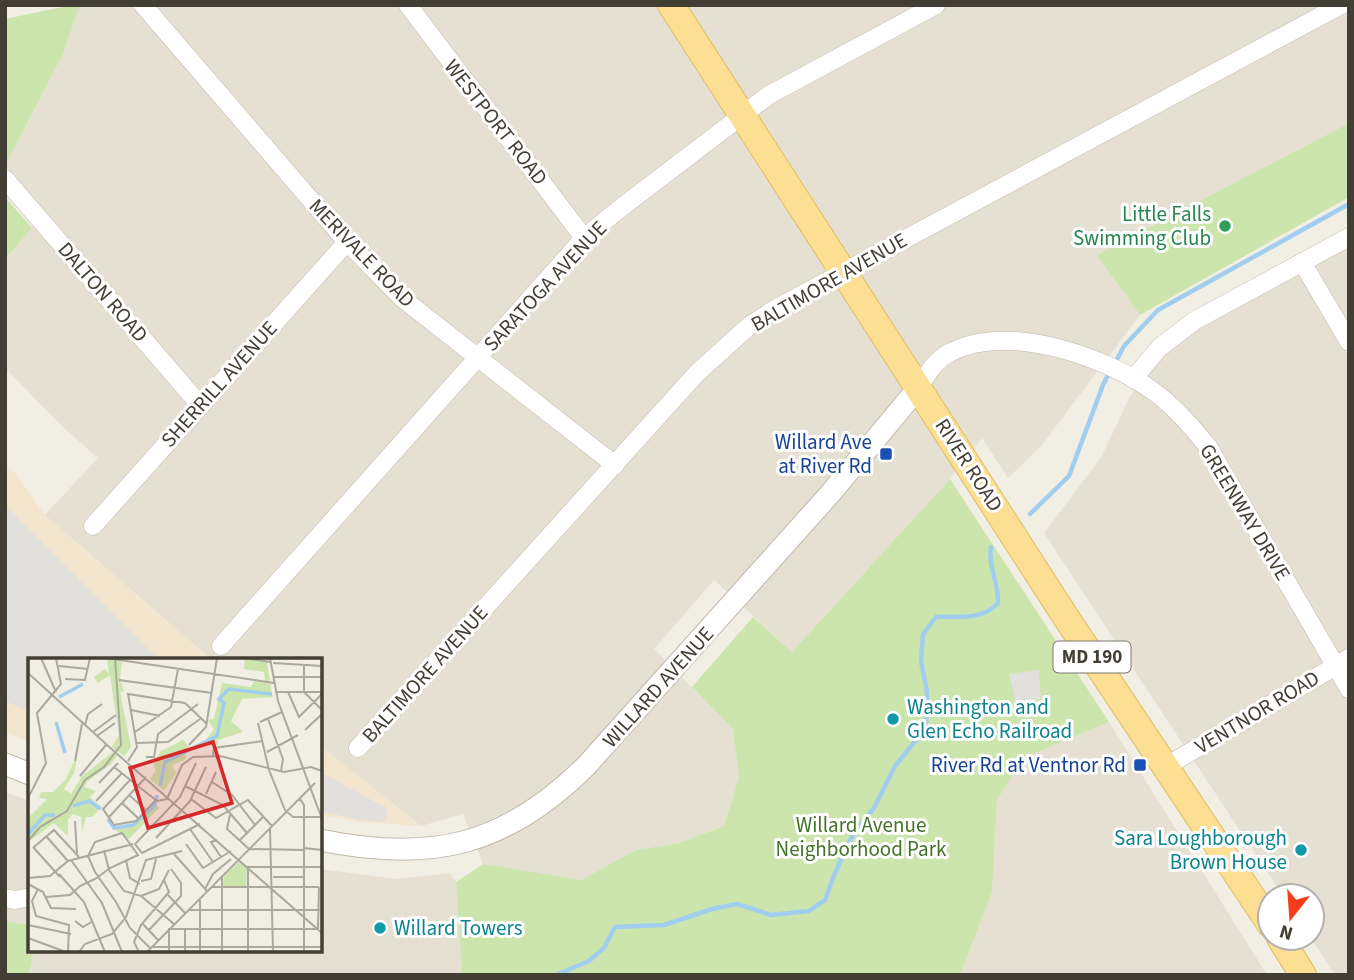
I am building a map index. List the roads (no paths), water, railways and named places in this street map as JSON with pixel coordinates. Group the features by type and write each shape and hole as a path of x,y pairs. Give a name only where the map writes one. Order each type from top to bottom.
{"main road":[{"name":"RIVER ROAD","path":"671,5 1256,903"},
{"path":"1289,952 1303,975"}],"street":[{"name":"MERIVALE ROAD","path":"143,5 347,242 403,299 615,465"},
{"name":"WESTPORT ROAD","path":"408,5 584,238"},
{"name":"SARATOGA AVENUE","path":"221,646 584,238 769,95 936,5"},
{"name":"BALTIMORE AVENUE","path":"358,748 697,373 748,326 844,271 1341,5"},
{"name":"DALTON ROAD","path":"5,179 200,405"},
{"path":"1127,375 1194,321 1349,237"},
{"name":"SHERRILL AVENUE","path":"93,526 347,242"},
{"path":"1302,262 1349,342"},
{"name":"GREENWAY DRIVE","path":"919,387 931,368 949,353 971,345 1024,342 1104,363 1127,375 1171,406 1209,448 1342,662 1349,689"},
{"name":"WILLARD AVENUE","path":"322,840 361,848 399,851 444,846 507,825 556,795 587,765 829,495 919,387"},
{"name":"VENTNOR ROAD","path":"1165,767 1342,662"},
{"path":"5,764 28,773"},
{"path":"5,898 15,900 28,897"}],"waterway":[{"path":"1115,363 1124,346 1158,310 1349,204"},
{"path":"1030,514 1069,476 1110,371"},
{"path":"556,975 589,961 604,948 615,927 664,925 712,909 737,904 771,915 809,911 825,900 853,834 874,808 895,766 926,728 927,692 921,661 923,634 936,617 977,615 985,613 998,603 991,547"}],"place":[{"name":"Little Falls Swimming Club","path":"1225,226"},
{"name":"Willard Ave at River Rd","path":"886,454"},
{"name":"Washington and Glen Echo Railroad","path":"893,719"},
{"name":"River Rd at Ventnor Rd","path":"1140,765"},
{"name":"Sara Loughborough Brown House","path":"1301,850"},
{"name":"Willard Towers","path":"380,928"}],"park label":[{"name":"Willard Avenue Neighborhood Park","path":"861,837"}]}
